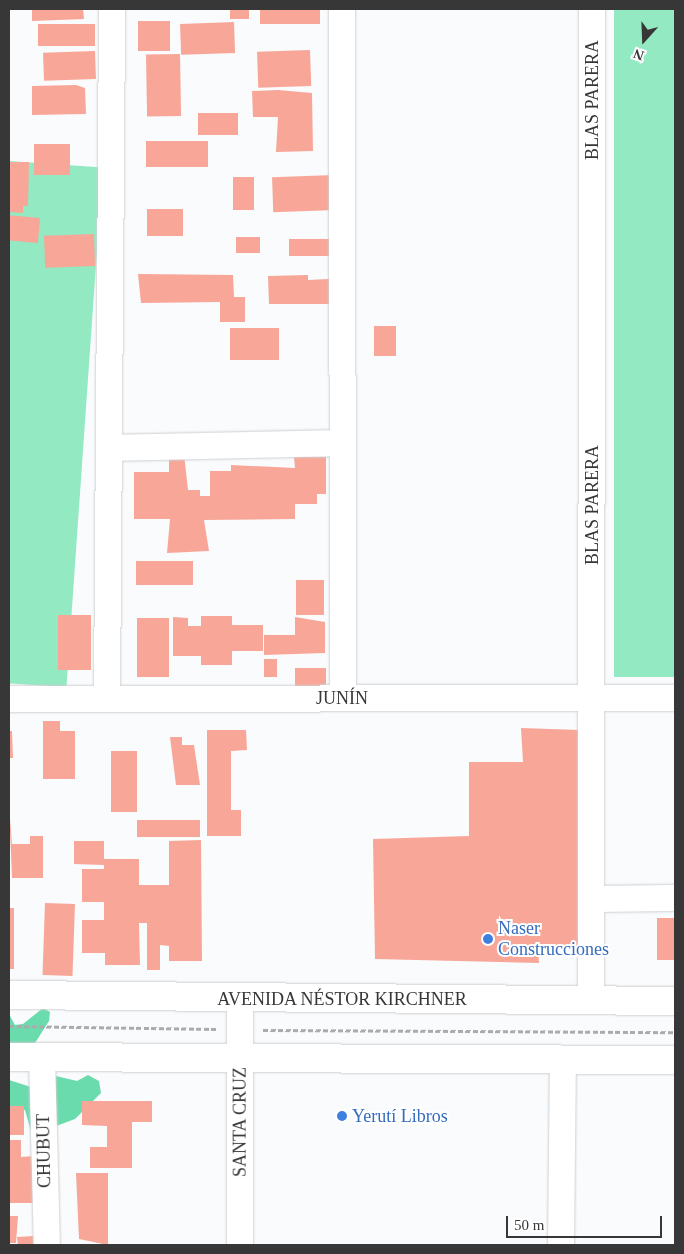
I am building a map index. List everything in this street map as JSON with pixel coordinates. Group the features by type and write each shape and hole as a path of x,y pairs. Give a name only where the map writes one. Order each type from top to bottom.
{"main road":[{"name":"AVENIDA NÉSTOR KIRCHNER","path":"9,995 675,1001"},
{"path":"9,1057 675,1060"}],"street":[{"path":"107,698 112,9"},
{"path":"342,9 343,698"},
{"name":"BLAS PARERA","path":"592,9 592,1001"},
{"path":"109,448 342,443"},
{"name":"JUNÍN","path":"9,699 675,698"},
{"path":"593,899 675,898"},
{"name":"SANTA CRUZ","path":"240,998 240,1245"},
{"name":"CHUBUT","path":"42,1057 47,1245"},
{"path":"561,1245 563,1059"}],"path":[{"path":"9,1026 240,1030 675,1032"}],"green space":[{"path":"614,9 675,9 675,677 614,677"},
{"path":"9,161 103,168 66,687 9,683"},
{"path":"43,1008 50,1012 49,1021 35,1043 30,1049 9,1052 9,1014 15,1025 23,1024"},
{"path":"88,1075 99,1081 101,1093 75,1119 32,1135 25,1110 9,1107 9,1080 34,1088 56,1076 77,1081"}],"building":[{"path":"32,9 83,9 84,19 32,21"},
{"path":"230,9 249,9 249,19 230,19"},
{"path":"260,9 320,9 320,24 260,24"},
{"path":"138,21 170,21 170,51 138,51"},
{"path":"234,22 235,53 181,55 180,24"},
{"path":"38,24 95,24 95,46 38,46"},
{"path":"310,50 311,86 258,88 257,52"},
{"path":"95,51 96,79 44,81 43,53"},
{"path":"180,54 181,116 147,117 146,55"},
{"path":"76,85 85,88 86,114 32,115 32,86"},
{"path":"278,90 312,93 313,151 276,152 278,117 253,117 252,91"},
{"path":"198,113 238,113 238,135 198,135"},
{"path":"146,141 208,141 208,167 146,167"},
{"path":"34,144 70,144 70,175 34,175"},
{"path":"9,162 29,162 28,206 23,206 23,213 9,212"},
{"path":"334,175 335,210 273,212 272,177"},
{"path":"233,177 254,177 254,210 233,210"},
{"path":"147,209 183,209 183,236 147,236"},
{"path":"9,215 40,218 38,243 9,240"},
{"path":"94,234 95,266 45,268 44,236"},
{"path":"236,237 260,237 260,253 236,253"},
{"path":"289,239 335,239 335,256 289,256"},
{"path":"138,274 233,275 234,297 245,297 245,322 220,322 220,302 141,303"},
{"path":"308,275 308,280 329,279 329,304 269,304 268,276"},
{"path":"374,326 396,326 396,356 374,356"},
{"path":"230,328 279,328 279,360 230,360"},
{"path":"184,454 188,490 200,490 200,496 210,496 210,471 231,471 231,465 295,468 294,457 326,457 326,494 317,494 317,504 295,504 295,519 204,520 209,551 167,553 170,519 134,519 134,472 169,472 169,455"},
{"path":"136,561 193,561 193,585 136,585"},
{"path":"296,580 324,580 324,615 296,615"},
{"path":"58,615 91,615 91,670 58,670"},
{"path":"201,616 232,616 232,625 263,625 263,651 232,651 232,665 201,665 201,656 173,656 173,617 188,618 188,626 201,626"},
{"path":"295,617 325,622 325,653 264,655 264,635 295,635"},
{"path":"137,618 169,618 169,677 137,677"},
{"path":"264,659 277,659 277,677 264,677"},
{"path":"295,668 326,668 326,686 295,686"},
{"path":"43,721 60,721 60,731 75,731 75,779 43,779"},
{"path":"521,728 579,730 582,947 538,948 539,963 375,959 373,839 469,836 469,762 523,762"},
{"path":"207,730 246,730 247,750 231,751 231,810 241,810 241,836 207,836"},
{"path":"9,731 12,731 13,758 9,758"},
{"path":"170,737 182,737 182,745 194,745 200,785 176,785"},
{"path":"111,751 137,751 137,812 111,812"},
{"path":"9,806 12,844 30,844 30,836 43,836 43,878 12,878"},
{"path":"137,820 200,820 200,837 137,837"},
{"path":"201,840 202,961 169,961 169,946 160,945 160,970 147,970 147,923 139,923 140,965 105,965 105,953 82,953 82,920 104,920 104,902 82,902 82,869 104,869 104,865 74,864 74,841 104,841 104,859 139,859 139,885 169,885 169,841"},
{"path":"45,903 75,904 72,976 42,975"},
{"path":"9,908 14,908 14,969 9,969"},
{"path":"657,918 675,918 675,960 657,960"},
{"path":"82,1101 152,1101 152,1122 132,1122 132,1168 90,1168 90,1147 107,1147 107,1126 82,1125"},
{"path":"9,1106 24,1106 24,1135 9,1135"},
{"path":"9,1140 21,1140 21,1157 33,1156 33,1203 9,1203"},
{"path":"76,1173 108,1173 108,1245 79,1239"},
{"path":"9,1216 18,1216 16,1243 9,1243"},
{"path":"33,1236 33,1245 18,1245 17,1237"}],"place":[{"name":"Naser Construcciones","path":"488,939"},
{"name":"Yerutí Libros","path":"342,1116"}]}
